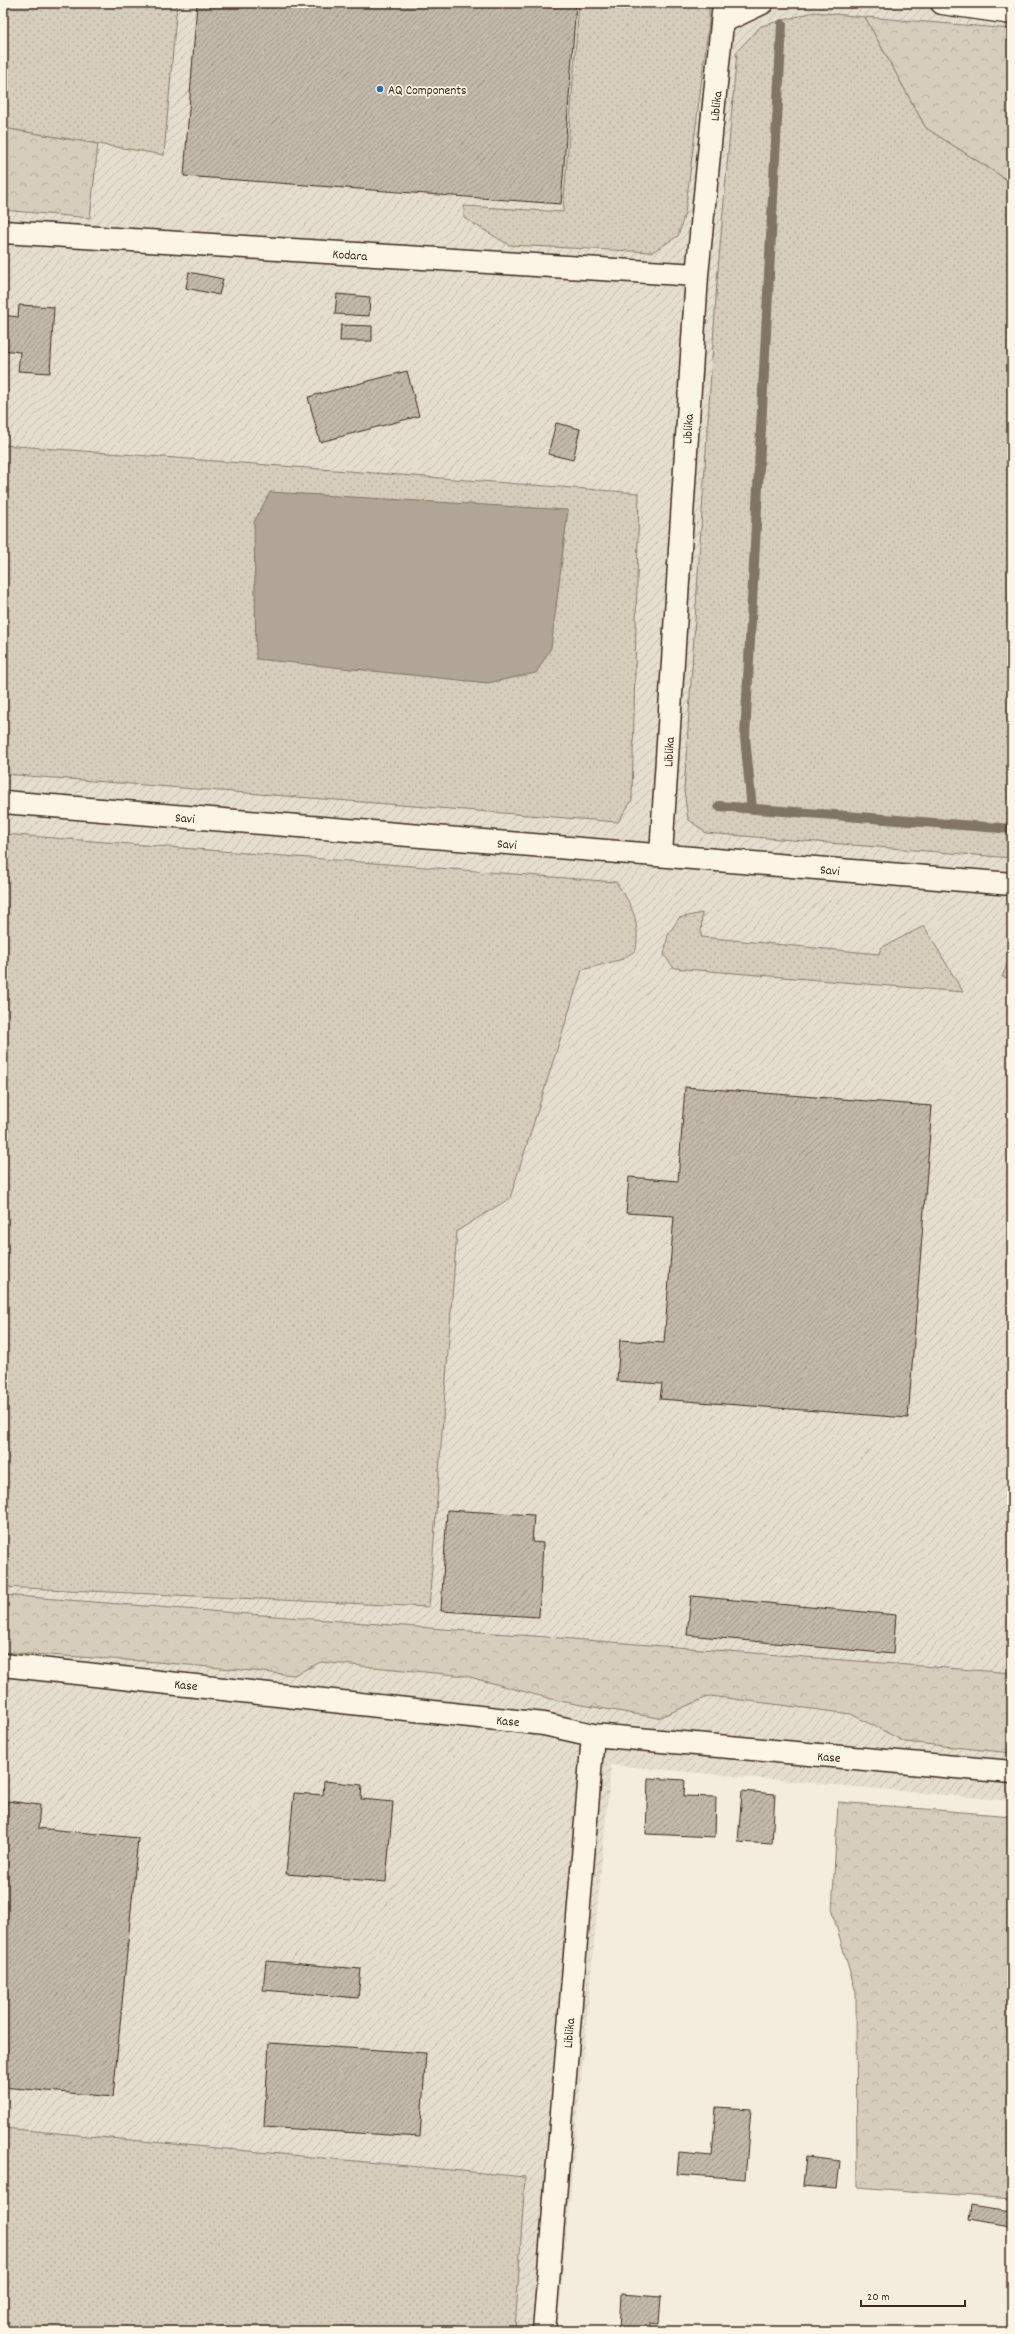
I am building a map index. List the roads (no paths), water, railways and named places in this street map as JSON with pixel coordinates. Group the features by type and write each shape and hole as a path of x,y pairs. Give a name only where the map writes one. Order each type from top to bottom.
{"street":[{"path":"724,12 762,3"},
{"path":"942,3 1012,13"},
{"name":"Liblika","path":"661,855 697,275 724,12"},
{"name":"Kodara","path":"3,232 697,275"},
{"name":"Savi","path":"3,802 1012,884"},
{"name":"Kase","path":"3,1665 544,1724 593,1735 1012,1772"},
{"name":"Liblika","path":"544,2331 593,1735"}],"waterway":[{"path":"752,809 745,737 782,24"},
{"path":"719,806 1012,829"}],"place":[{"name":"AQ Components","path":"380,89"}]}
